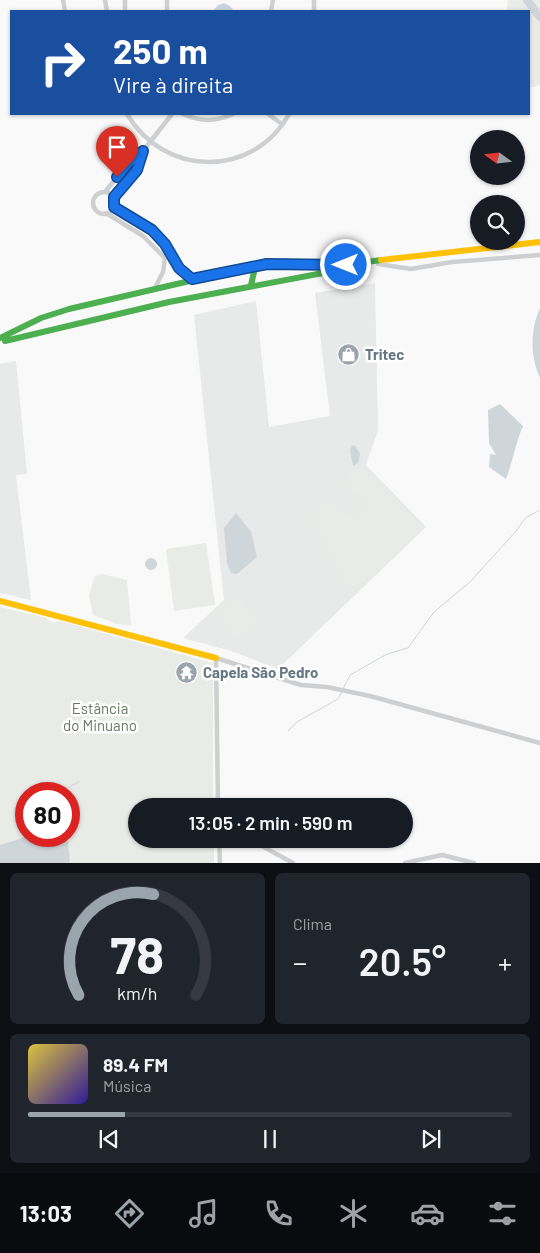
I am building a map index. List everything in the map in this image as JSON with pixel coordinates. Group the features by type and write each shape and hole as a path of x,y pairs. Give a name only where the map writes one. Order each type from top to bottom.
{"main road":[{"path":"0,343 251,285 455,252 540,243"},
{"path":"0,338 42,318 69,309 250,267 281,263 346,265 421,254 540,243"},
{"path":"250,267 254,272 251,285"},
{"path":"69,309 67,317 71,326"},
{"path":"0,601 216,658"}],"street":[{"path":"128,115 150,142 164,151 183,159 204,162 224,161 257,148 269,139 288,115"},
{"path":"154,289 163,272 165,258 143,236 96,210 93,204 95,196 105,192 129,162 143,151 171,115"},
{"path":"188,115 206,120 230,115"},
{"path":"269,115 282,124"},
{"path":"106,214 114,207 114,197 137,170 143,151"},
{"path":"105,192 114,197"},
{"path":"114,207 152,230 165,244 179,268 192,279"},
{"path":"378,264 412,269 452,262 540,255"},
{"path":"218,798 216,658 302,685 327,687 370,696 540,743"},
{"path":"219,848 220,863"},
{"path":"266,848 293,863"},
{"path":"405,863 442,855 474,863"}],"shaded area":[{"path":"224,3 233,10 214,10 218,5"},
{"path":"375,283 378,430 366,465 426,527 278,669 231,651 183,638 224,600 194,315 256,301 269,427 330,416 315,293"},
{"path":"540,308 540,378 534,361 532,343 534,325"},
{"path":"16,361 27,474 16,475 31,600 0,593 0,364"},
{"path":"500,404 523,426 506,479 489,467 490,454 496,455 489,443 488,410"},
{"path":"355,445 360,454 358,463 353,466 350,450"},
{"path":"236,513 251,532 257,557 237,574 231,573 227,563 224,528"},
{"path":"149,558 153,558 157,564 153,570 149,570 145,566 145,562"},
{"path":"15,840 15,847 68,847 70,863 0,863 0,845"}],"green space":[{"path":"508,0 540,0 540,84 535,87 530,87 530,10 507,10"},
{"path":"362,469 422,529 351,593 314,524 313,515 327,503 352,518 364,507 362,496 346,485 352,470"},
{"path":"206,543 215,605 174,611 166,549"},
{"path":"102,574 127,580 131,625 117,624 93,615 89,595 95,576"},
{"path":"236,597 257,621 237,638 217,614"},
{"name":"Estância do Minuano","path":"0,607 46,618 53,623 60,621 213,663 213,798 128,798 128,848 214,848 214,863 0,863"}],"waterway":[{"path":"527,0 540,17"},
{"path":"288,731 297,722 338,699 350,675 387,654 408,648 434,612 470,582 517,530 525,518 540,510"}],"traffic: fast":[{"path":"0,338 41,318 69,309 267,263 346,265 381,260"},
{"path":"250,267 254,272 251,285"},
{"path":"5,341 169,302 339,270"}],"traffic: slow":[{"path":"381,260 540,242"},
{"path":"0,601 216,658"}],"place":[{"name":"Tritec","path":"349,355"},
{"name":"Capela São Pedro","path":"187,673"}],"route":[{"path":"117,177 129,162 143,151 137,170 114,197 114,207 152,230 165,244 179,268 192,279 267,264 346,265"}]}
